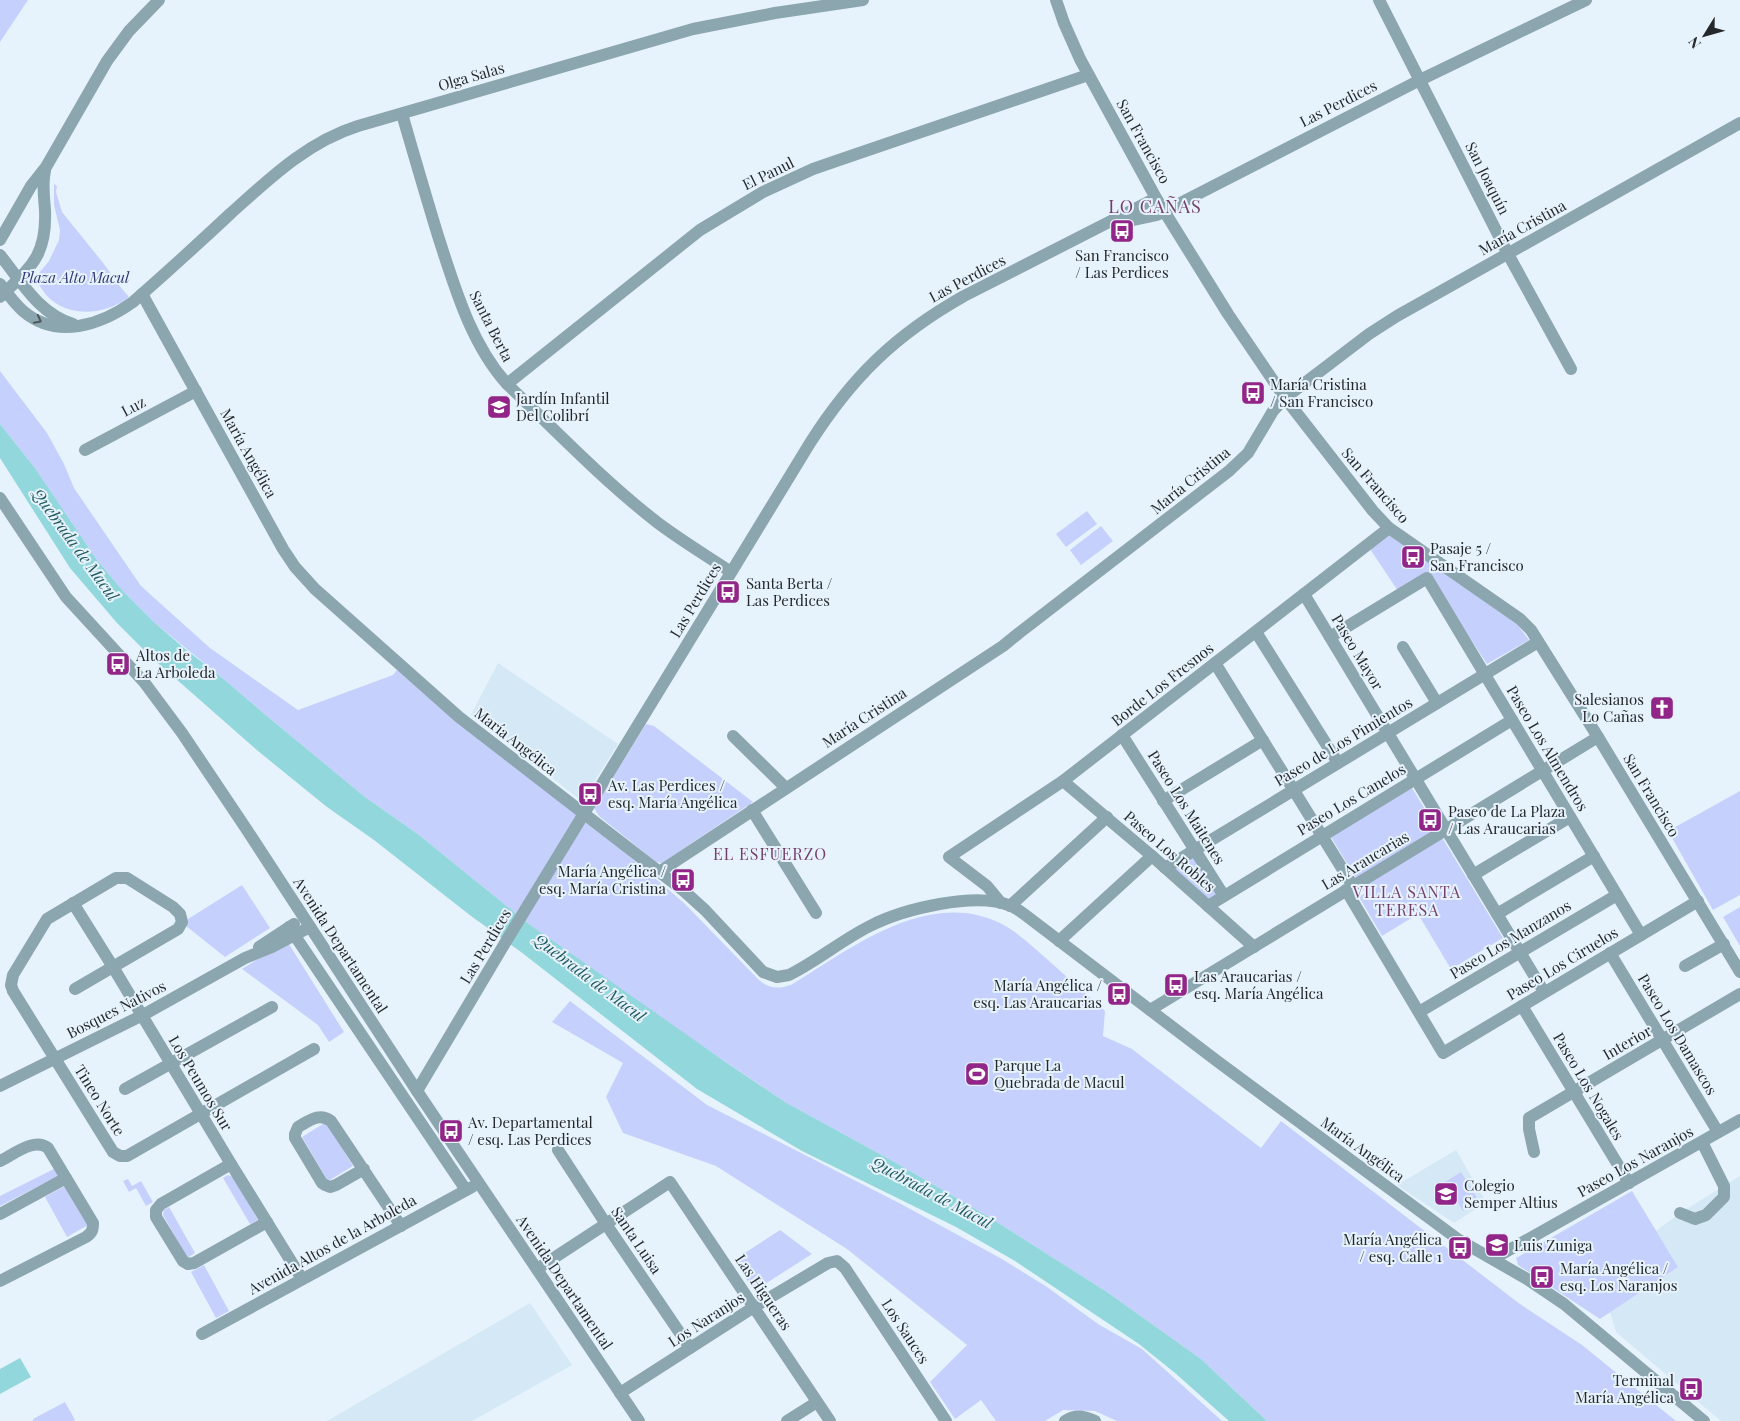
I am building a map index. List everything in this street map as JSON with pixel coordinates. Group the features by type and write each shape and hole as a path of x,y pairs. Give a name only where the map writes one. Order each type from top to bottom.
{"street":[{"path":"0,240 31,186 46,167 118,45 141,17 159,0"},
{"name":"Olga Salas","path":"2,291 24,312 38,320 59,327 100,321 117,313 142,294 255,192 309,149 347,130 694,29 765,14 863,0"},
{"name":"San Francisco","path":"1056,0 1071,42 1156,198 1228,314 1285,398 1367,503 1389,528 1520,619 1531,630 1598,736 1740,972"},
{"name":"San Joaquín","path":"1379,0 1508,254 1571,369"},
{"name":"Las Perdices","path":"1103,226 1157,215 1420,80 1586,0"},
{"name":"El Panul","path":"507,384 682,243 720,217 763,192 813,169 1088,75"},
{"name":"Santa Berta","path":"402,114 464,311 490,363 507,384 631,501 674,535 731,572"},
{"name":"María Cristina","path":"659,872 1002,646 1229,471 1248,453 1276,407 1285,398 1379,328 1740,123"},
{"path":"2,291 19,278 35,260 44,241 45,219 42,189 46,167"},
{"name":"Las Perdices","path":"417,1092 505,943 821,425 846,392 879,356 913,328 950,304 1156,198"},
{"path":"0,255 36,300 50,313 64,321 81,325"},
{"name":"María Angélica","path":"142,294 284,549 305,579 459,717 684,891 705,910 759,969 767,975 777,978 794,973 857,933 898,914 947,903 972,901 1006,904"},
{"name":"Luz","path":"85,450 196,391"},
{"name":"Avenida Departamental","path":"0,498 66,597 130,667 174,722 245,827 417,1092 639,1421"},
{"name":"Borde Los Fresnos","path":"949,857 1063,780 1389,528"},
{"name":"Paseo Los Almendros","path":"1330,637 1427,578 1641,935"},
{"name":"Paseo Mayor","path":"1304,594 1544,992"},
{"path":"1256,632 1338,763"},
{"name":"Paseo de Los Pimientos","path":"1165,868 1538,642"},
{"path":"1403,647 1437,703"},
{"path":"1215,663 1322,836 1419,1012"},
{"name":"Paseo Los Canelos","path":"1208,906 1512,720"},
{"name":"Paseo Los Maitenes","path":"1122,735 1224,896"},
{"path":"733,736 786,788"},
{"name":"Las Araucarias","path":"1150,1010 1598,736"},
{"path":"1163,801 1263,740"},
{"name":"Paseo Los Robles","path":"1063,780 1254,947"},
{"path":"752,810 816,914"},
{"path":"1006,904 1107,817"},
{"path":"1473,875 1570,817"},
{"path":"1059,941 1152,856"},
{"path":"1496,914 1594,856"},
{"name":"María Angélica","path":"949,857 987,886 1006,904 1024,914 1459,1240 1527,1279 1564,1304 1704,1421"},
{"path":"73,903 116,878 127,878 173,907 180,914 182,922 178,929 76,989"},
{"name":"Paseo Los Manzanos","path":"1419,1012 1617,895"},
{"name":"Paseo Los Ciruelos","path":"1419,1012 1443,1053 1698,901"},
{"name":"Los Peumos Sur","path":"73,903 143,1015 170,1063 302,1279"},
{"name":"Tineo Norte","path":"73,903 47,919 13,975 11,985 54,1059 113,1152 120,1156 127,1156 202,1114"},
{"name":"Bosques Nativos","path":"0,1086 143,1015 245,958 272,947 306,922"},
{"path":"291,932 466,1190"},
{"path":"1685,966 1724,944"},
{"name":"Paseo Los Damascos","path":"1610,953 1718,1132"},
{"name":"Interior","path":"1534,1152 1529,1130 1530,1118 1740,994"},
{"name":"Paseo Los Nogales","path":"1522,1006 1629,1183"},
{"path":"124,1089 272,1007"},
{"path":"202,1114 314,1049"},
{"path":"364,1169 336,1185 330,1187 322,1183 295,1138 298,1127 318,1117 331,1121 364,1169 401,1226"},
{"name":"Paseo Los Naranjos","path":"1493,1259 1740,1120"},
{"path":"1680,1213 1695,1219 1706,1215 1724,1197 1724,1186 1702,1142"},
{"path":"0,1161 40,1143 48,1148 93,1223 92,1231 86,1237 0,1281"},
{"name":"Santa Luisa","path":"558,1150 690,1348"},
{"path":"231,1164 162,1204 156,1210 156,1217 183,1261 188,1264 194,1262 267,1222"},
{"path":"0,1214 66,1178"},
{"name":"Las Higueras","path":"606,1224 670,1182 830,1421"},
{"name":"Avenida Altos de la Arboleda","path":"202,1334 479,1183"},
{"path":"537,1269 606,1224"},
{"name":"Los Naranjos","path":"620,1393 754,1307 828,1263 837,1261"},
{"name":"Los Sauces","path":"837,1261 845,1268 946,1421"},
{"path":"787,1421 817,1402"},
{"path":"1065,1421 1074,1416 1090,1420"}],"shaded area":[{"path":"498,663 618,744 582,801 471,715"},
{"name":"Colegio Semper Altius","path":"1456,1150 1486,1202 1454,1223 1397,1185"},
{"name":"Terminal María Angélica","path":"1740,1176 1740,1421 1721,1421 1616,1332 1610,1312 1678,1267 1656,1231 1680,1213"},
{"path":"530,1303 572,1365 472,1421 327,1421"}],"green space":[{"path":"0,0 28,0 0,42"},
{"name":"Plaza Alto Macul","path":"54,184 57,186 56,192 62,212 129,297 120,303 98,311 87,312 65,308 55,303 46,295 35,278 49,261 59,240 60,230 54,205"},
{"name":"Parque La Quebrada de Macul","path":"0,371 47,433 64,464 74,488 141,586 210,648 298,710 393,675 397,670 590,823 684,903 759,980 770,987 778,988 791,985 864,940 890,927 917,918 945,913 972,914 1000,923 1025,940 1105,1011 1103,1036 1132,1049 1261,1148 1281,1121 1520,1304 1582,1345 1676,1421 1267,1421 1201,1359 1107,1292 989,1217 785,1102 643,1006 529,924 419,835 365,797 262,712 155,623 123,591 97,560 35,468 0,424"},
{"path":"1087,511 1097,524 1066,547 1056,534"},
{"path":"1101,526 1113,541 1081,565 1070,550"},
{"path":"1389,535 1517,624 1529,640 1487,664 1428,574 1398,591 1370,549"},
{"path":"646,724 654,726 753,802 662,863 656,862 599,816 594,808"},
{"path":"1412,788 1503,938 1451,969 1418,914 1382,936 1359,897 1365,893 1331,837"},
{"path":"1740,791 1740,895 1713,910 1668,831"},
{"path":"1194,854 1221,895 1209,902 1173,870"},
{"path":"242,885 270,928 225,957 186,926 188,919"},
{"path":"1740,907 1740,946 1723,917"},
{"path":"287,941 344,1032 329,1042 318,1025 242,969"},
{"path":"570,1001 707,1105 901,1204 1002,1259 1047,1287 1098,1324 1142,1349 1222,1421 1117,1421 1095,1411 1063,1410 1045,1421 996,1421 981,1400 955,1419 930,1382 967,1345 847,1249 716,1166 623,1133 606,1097 623,1063 552,1022"},
{"path":"326,1122 353,1166 328,1181 302,1137"},
{"path":"54,1169 58,1176 0,1206 0,1196"},
{"path":"1461,1172 1479,1201 1463,1211 1445,1182"},
{"path":"228,1175 233,1177 258,1220 250,1224 223,1178"},
{"path":"128,1179 132,1186 141,1181 153,1202 146,1206 136,1188 129,1192 123,1181"},
{"path":"66,1185 88,1225 67,1237 45,1197"},
{"path":"1632,1191 1678,1267 1600,1319 1518,1265 1516,1258"},
{"path":"169,1207 195,1253 187,1258 163,1215 164,1210"},
{"path":"780,1230 812,1254 754,1291 734,1260"},
{"path":"204,1265 229,1311 216,1318 191,1272"},
{"path":"65,1402 75,1420 33,1421 33,1419"}],"water":[{"name":"Quebrada de Macul","path":"0,424 35,468 97,560 123,591 155,623 184,648 365,797 419,835 529,924 785,1102 989,1217 1107,1292 1201,1359 1267,1421 1229,1421 1139,1344 1015,1261 956,1227 802,1151 697,1089 521,952 471,916 374,840 327,807 258,751 151,657 117,623 70,568 0,458"},
{"path":"20,1358 31,1377 0,1394 0,1369"}],"place":[{"name":"San Francisco / Las Perdices","path":"1122,231"},
{"name":"María Cristina / San Francisco","path":"1253,393"},
{"name":"Jardín Infantil Del Colibrí","path":"499,407"},
{"name":"Pasaje 5 / San Francisco","path":"1413,557"},
{"name":"Santa Berta / Las Perdices","path":"728,592"},
{"name":"Altos de La Arboleda","path":"118,664"},
{"name":"Salesianos Lo Cañas","path":"1662,708"},
{"name":"Av. Las Perdices / esq. María Angélica","path":"590,794"},
{"name":"Paseo de La Plaza / Las Araucarias","path":"1430,820"},
{"name":"María Angélica / esq. María Cristina","path":"683,880"},
{"name":"Las Araucarias / esq. María Angélica","path":"1176,985"},
{"name":"María Angélica / esq. Las Araucarias","path":"1119,994"},
{"name":"Parque La Quebrada de Macul","path":"977,1074"},
{"name":"Av. Departamental / esq. Las Perdices","path":"451,1131"},
{"name":"Colegio Semper Altius","path":"1446,1194"},
{"name":"Luis Zuniga","path":"1497,1245"},
{"name":"María Angélica / esq. Calle 1","path":"1460,1248"},
{"name":"María Angélica / esq. Los Naranjos","path":"1542,1277"},
{"name":"Terminal María Angélica","path":"1691,1389"}],"district":[{"name":"LO CAÑAS","path":"1155,206"},
{"name":"EL ESFUERZO","path":"770,853"},
{"name":"VILLA SANTA TERESA","path":"1407,900"}]}
